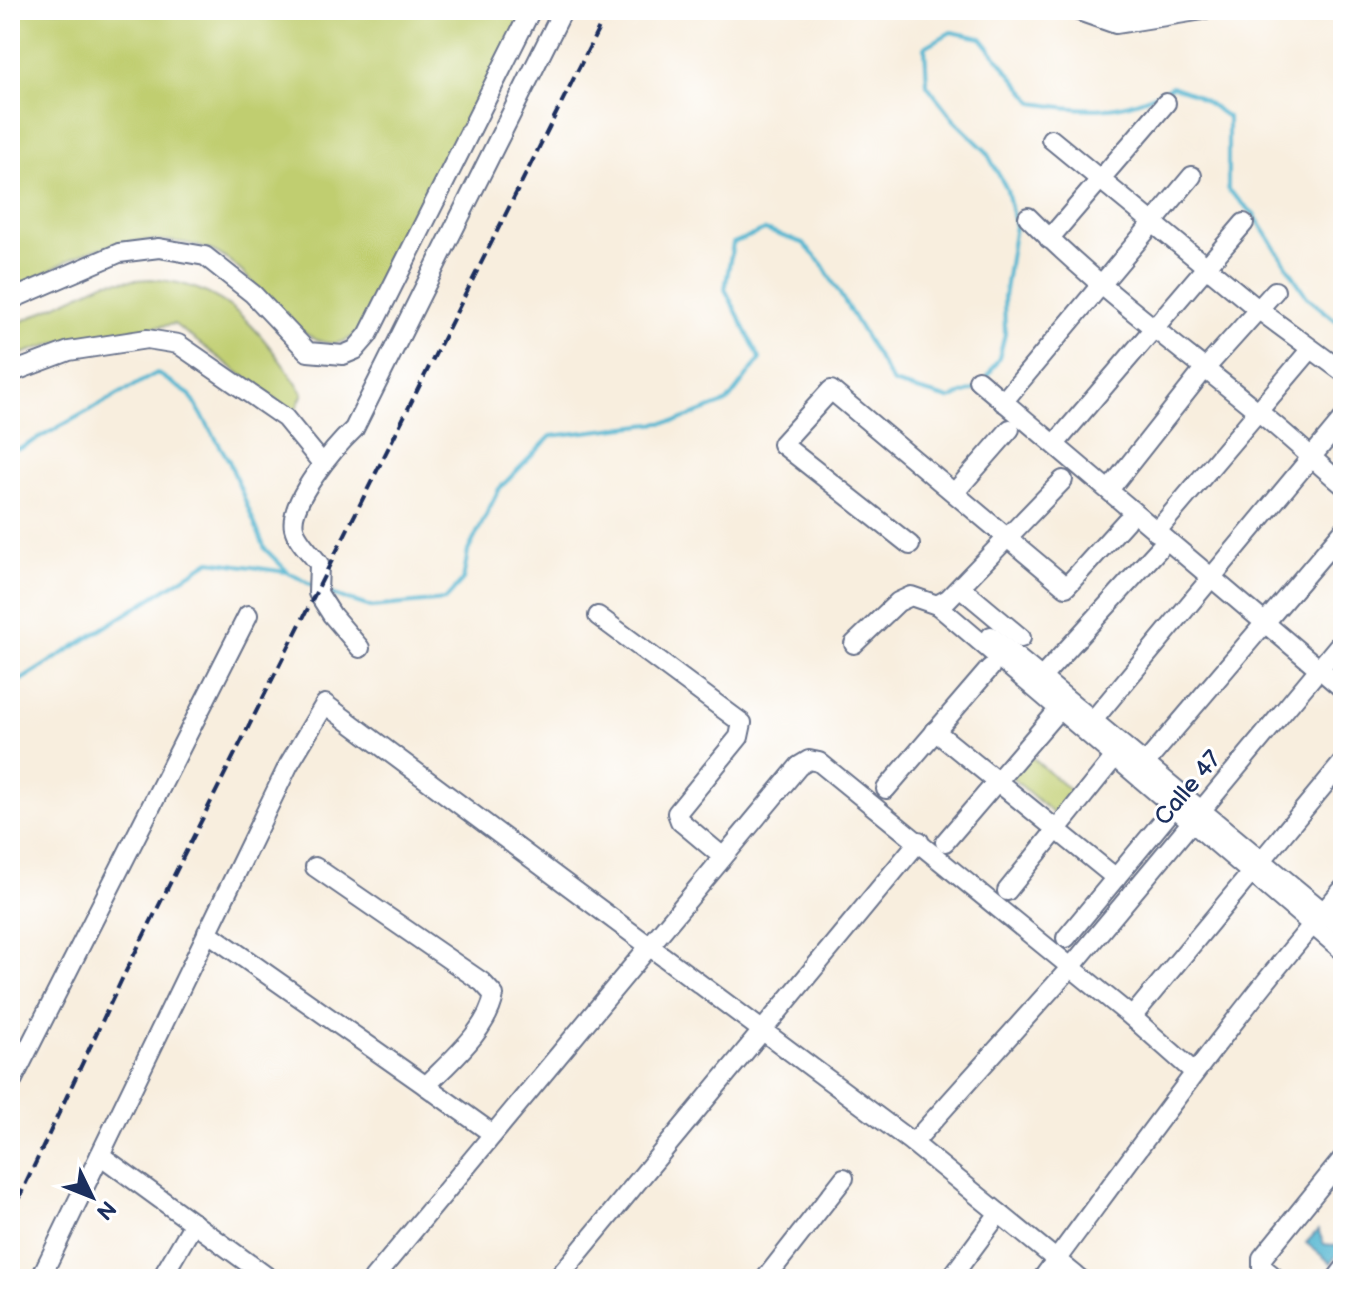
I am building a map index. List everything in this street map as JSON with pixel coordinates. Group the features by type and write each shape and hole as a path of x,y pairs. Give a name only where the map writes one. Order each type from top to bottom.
{"street":[{"path":"10,300 119,253 159,248 205,256 253,294 308,352 329,357 355,350 368,335 531,10"},
{"path":"360,648 318,593 319,564 295,532 295,516 321,462 354,429 563,10"},
{"path":"1076,10 1116,24 1203,10"},
{"path":"1049,239 1166,103"},
{"path":"1051,139 1259,310 1343,372"},
{"path":"1003,402 1099,283 1192,176"},
{"path":"1028,217 1099,283 1203,371 1260,413 1343,485"},
{"path":"1055,444 1244,223"},
{"path":"1109,490 1203,371 1275,291"},
{"path":"10,373 69,351 147,339 178,344 285,418 321,462"},
{"path":"1042,677 1161,537 1310,350"},
{"path":"978,380 1343,689"},
{"path":"910,545 782,444 831,390 1066,587 1126,521"},
{"path":"1094,719 1343,419"},
{"path":"955,492 1010,429"},
{"path":"948,597 1063,480"},
{"path":"1141,769 1343,531"},
{"path":"854,644 898,602 911,596 948,597 1021,638"},
{"path":"948,597 1042,677 1063,704 1094,719 1119,750"},
{"path":"948,597 1063,704 1317,918 1343,951"},
{"path":"10,1085 248,615"},
{"path":"598,616 742,723 739,737 677,813 680,821 723,857"},
{"name":"Calle 47","path":"913,1143 1071,967 1343,640"},
{"path":"886,789 990,668"},
{"path":"40,1279 289,764 325,704 913,1143 1080,1279"},
{"path":"945,842 1063,704"},
{"path":"935,731 1116,878"},
{"path":"1007,891 1119,750"},
{"path":"373,1279 799,766 809,760 819,762 919,841 1194,1072"},
{"path":"1132,1017 1343,762"},
{"path":"1066,938 1167,816"},
{"path":"557,1279 919,841"},
{"path":"315,867 482,982 494,995 492,1007 461,1049 426,1086"},
{"path":"1045,1278 1194,1072 1343,889"},
{"path":"1317,918 1343,928"},
{"path":"207,932 493,1134"},
{"path":"100,1155 270,1279"},
{"path":"1270,1277 1260,1263 1262,1258 1337,1178 1343,1158"},
{"path":"765,1279 844,1178"},
{"path":"950,1279 999,1213"},
{"path":"161,1279 194,1223"},
{"path":"1336,1279 1343,1270"}],"green space":[{"path":"10,10 529,10 369,320 349,339 329,343 309,336 290,321 232,263 213,251 182,242 134,241 102,247 10,288"},
{"path":"151,279 203,291 223,302 258,332 303,393 294,414 174,324 70,340 10,359 10,327 106,282"},
{"path":"1029,755 1073,793 1055,815 1010,776"}],"water":[{"path":"1318,1230 1324,1244 1343,1246 1331,1263 1306,1243"}],"waterway":[{"path":"987,378 999,358 1005,334 1004,297 1015,226 1007,190 986,151 954,120 927,85 925,47 951,32 981,38 1034,103 1105,108 1137,102 1172,86 1196,95 1228,117 1228,190 1253,213 1307,297 1339,323 1343,321"},
{"path":"325,592 371,607 445,600 463,580 468,551 499,489 551,436 677,421 727,402 760,359 725,289 733,243 765,230 803,243 822,264 893,383 949,399 978,388"},
{"path":"10,449 21,448 157,373 190,395 229,461 265,549 289,573 314,586"},
{"path":"10,687 210,561 286,572"}],"railway":[{"path":"10,1217 122,979 608,10"}]}
